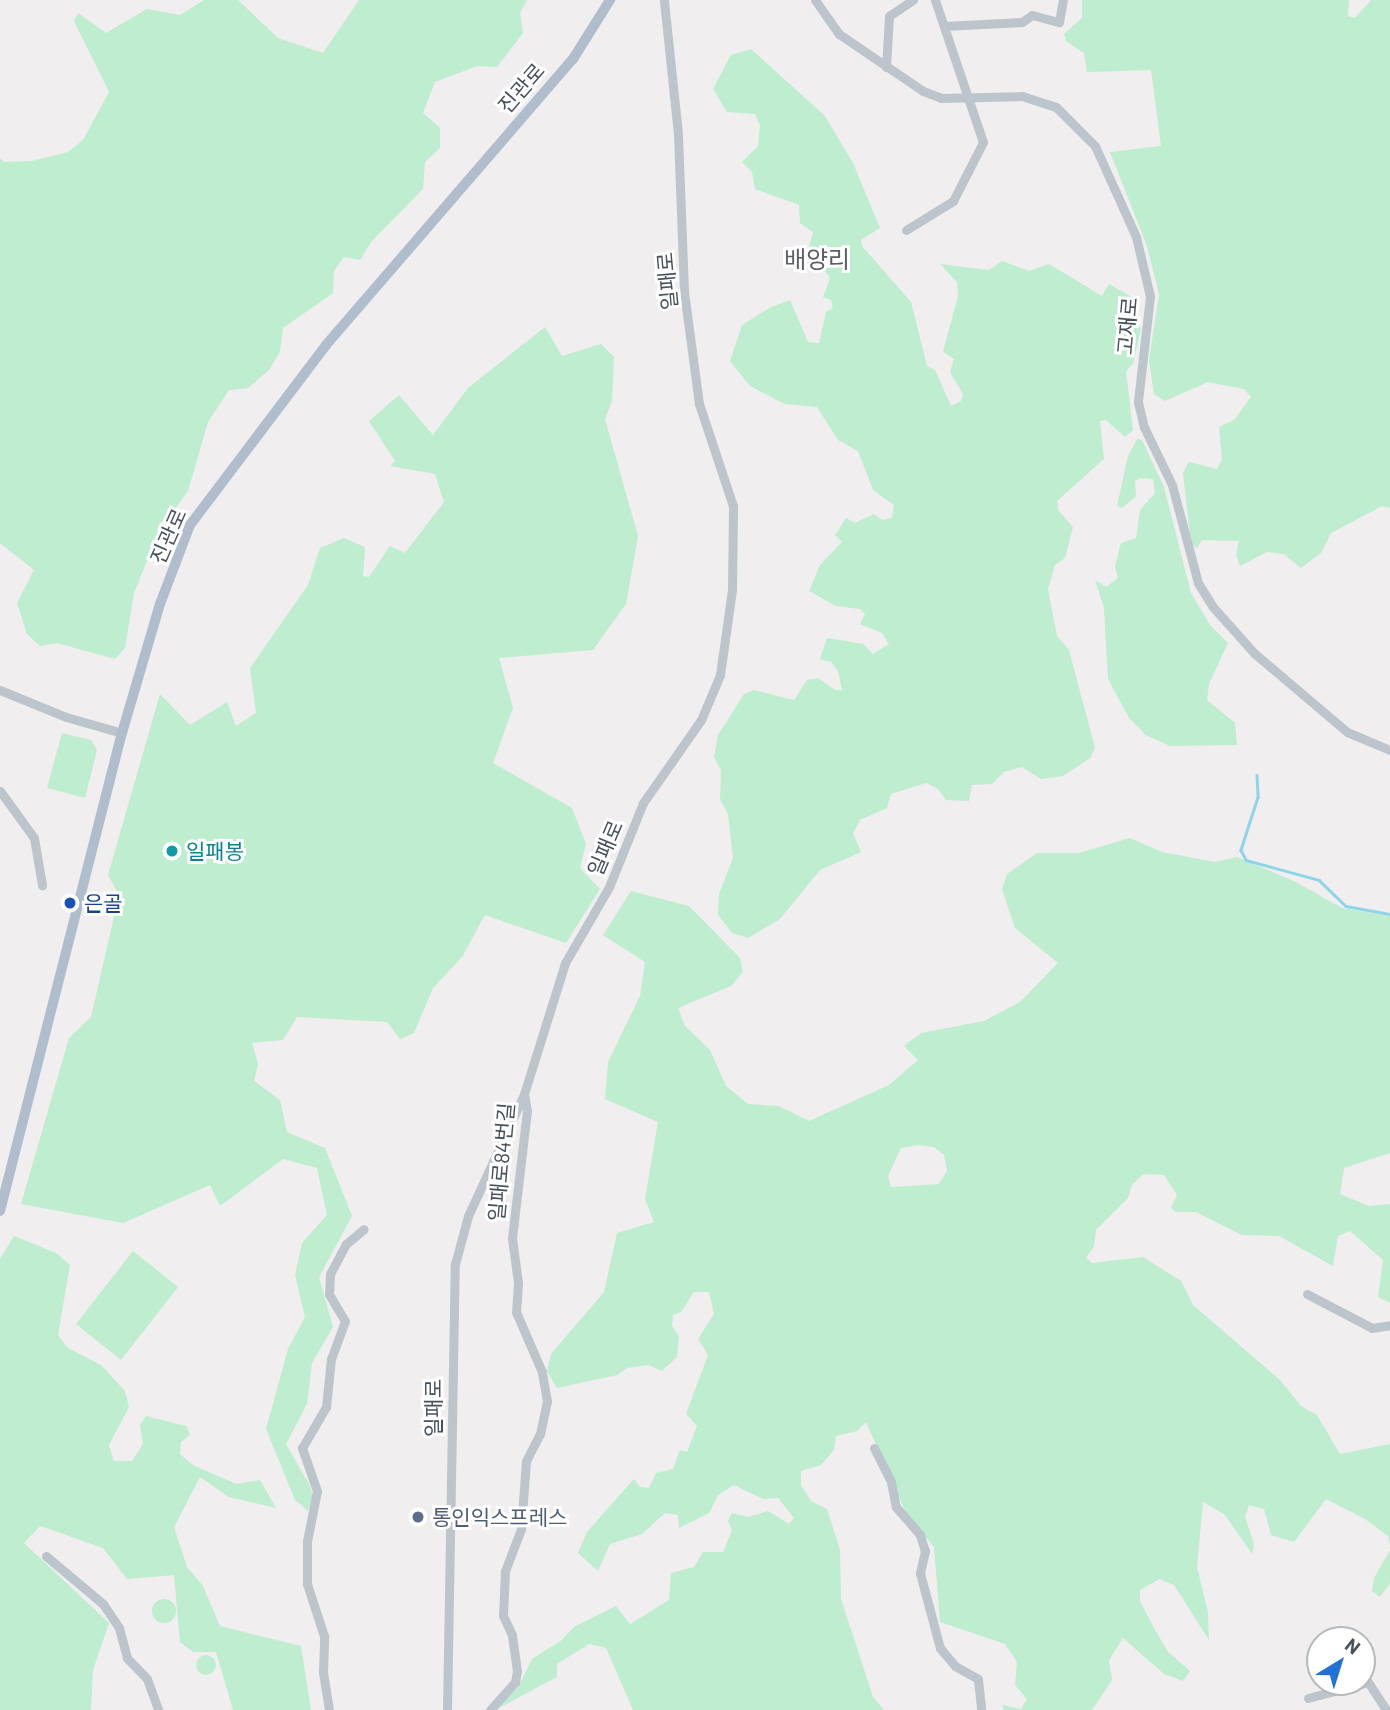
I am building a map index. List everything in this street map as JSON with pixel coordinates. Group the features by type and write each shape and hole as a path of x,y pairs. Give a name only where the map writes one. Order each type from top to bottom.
{"main road":[{"name":"진관로","path":"0,1211 122,733 160,604 190,525 326,345 573,59 610,0"}],"street":[{"name":"일패로","path":"447,1710 455,1264 468,1216 524,1094 565,963 609,887 643,803 701,720 720,675 732,590 733,506 699,404 684,290 678,134 664,0"},
{"name":"고재로","path":"815,0 839,34 886,67 941,98 1022,96 1056,107 1095,146 1136,237 1147,285 1149,312 1138,402 1144,427 1172,485 1198,583 1213,607 1254,653 1347,732 1390,750"},
{"path":"886,67 889,16 913,0"},
{"path":"906,230 949,205 981,147 981,127 936,0"},
{"path":"944,26 1022,22 1032,15 1059,22 1063,0"},
{"path":"0,690 66,717 122,733"},
{"path":"0,791 34,838 42,885"},
{"name":"일패로84번길","path":"490,1710 514,1682 517,1671 512,1635 503,1616 505,1571 521,1529 526,1461 540,1434 547,1401 542,1372 516,1312 518,1283 512,1238 527,1111 524,1094"},
{"path":"328,1710 324,1636 307,1584 307,1541 317,1491 302,1448 326,1407 331,1359 345,1321 329,1294 330,1274 346,1244 364,1229"},
{"path":"1307,1294 1372,1328 1390,1325"},
{"path":"874,1448 891,1482 896,1507 920,1535 925,1552 920,1573 940,1648 955,1666 978,1679 981,1710"},
{"path":"46,1556 103,1604 119,1628 127,1658 147,1679 158,1710"},
{"path":"1308,1698 1368,1682 1386,1710"}],"green space":[{"path":"204,0 238,0 278,38 323,53 359,0 527,0 520,13 523,33 497,67 477,66 435,82 423,113 440,128 440,148 425,162 423,189 372,241 360,260 344,257 334,271 333,293 283,328 280,352 269,370 248,388 229,390 208,422 188,491 159,531 134,593 125,648 115,659 57,643 40,646 27,634 17,603 34,570 0,543 0,158 4,162 32,161 68,152 83,140 109,92 74,21 78,13 106,33 147,9 180,15"},
{"path":"1082,0 1349,0 1348,16 1355,18 1371,0 1390,0 1390,508 1382,506 1331,533 1321,553 1301,568 1284,554 1267,552 1240,566 1236,555 1239,541 1202,540 1197,548 1191,544 1183,473 1189,462 1217,469 1222,459 1219,427 1234,420 1251,397 1244,389 1208,382 1165,401 1154,394 1149,360 1159,294 1147,246 1110,152 1161,146 1151,70 1087,72 1084,53 1066,41 1064,34 1082,18"},
{"path":"751,49 825,116 853,163 880,228 861,240 862,246 911,302 927,366 935,370 951,406 961,401 963,394 950,372 954,359 943,352 958,296 957,282 940,264 989,270 1002,261 1029,271 1049,264 1102,296 1109,284 1139,301 1135,322 1141,328 1133,364 1126,371 1133,430 1125,437 1106,420 1100,421 1104,459 1057,501 1058,510 1073,527 1065,558 1055,565 1048,589 1057,636 1069,650 1095,748 1090,758 1063,776 1041,779 1022,767 1004,772 992,784 972,785 969,801 946,800 938,789 926,783 891,794 887,808 860,820 853,833 861,852 820,870 780,919 748,938 732,933 718,915 719,894 733,858 728,814 720,800 721,770 714,757 718,735 744,694 754,690 794,700 807,680 818,678 835,690 842,690 838,671 831,662 820,659 827,638 863,644 873,654 889,644 882,633 860,624 865,614 860,609 836,606 809,591 820,565 842,542 835,535 846,518 855,523 874,514 882,520 892,518 894,505 873,490 858,451 838,440 817,407 785,404 750,386 730,361 742,325 769,308 790,300 808,342 819,343 826,312 833,308 831,300 823,297 830,278 809,247 813,232 800,223 799,205 755,189 752,172 742,162 758,146 760,125 755,114 727,112 713,89 731,55"},
{"path":"545,327 562,356 601,344 614,357 612,401 605,419 638,536 626,604 593,650 499,658 513,708 493,763 572,808 586,844 580,868 600,889 566,943 485,915 462,957 433,988 414,1033 400,1039 387,1022 297,1017 283,1040 252,1043 258,1064 254,1081 280,1100 287,1132 325,1148 352,1216 319,1277 333,1327 312,1363 307,1404 286,1444 313,1496 308,1511 295,1500 266,1429 288,1349 305,1317 295,1275 302,1243 327,1215 317,1168 283,1159 220,1206 210,1185 123,1223 21,1204 69,1038 91,1017 119,895 108,875 160,694 190,725 227,702 236,726 256,713 250,668 308,585 320,548 344,538 365,547 363,576 369,577 390,546 405,553 444,502 435,474 390,466 395,461 369,421 399,395 433,435 468,388"},
{"path":"1137,439 1142,440 1164,487 1191,593 1210,625 1228,643 1209,684 1207,700 1235,723 1237,745 1170,746 1146,735 1129,718 1108,679 1104,608 1095,580 1106,587 1118,578 1115,566 1121,543 1136,538 1140,510 1155,493 1153,479 1141,478 1135,481 1136,496 1122,508 1117,506 1128,456"},
{"path":"62,733 91,740 97,750 85,798 47,788"},
{"path":"1130,838 1162,852 1215,862 1237,857 1294,881 1342,908 1390,916 1390,1153 1344,1168 1340,1194 1369,1206 1390,1204 1390,1303 1378,1297 1383,1260 1350,1231 1338,1236 1333,1266 1279,1236 1242,1235 1196,1212 1176,1212 1171,1208 1177,1195 1164,1175 1143,1174 1132,1185 1128,1198 1096,1230 1094,1246 1086,1258 1092,1263 1143,1257 1181,1281 1193,1305 1280,1380 1301,1406 1317,1415 1340,1454 1390,1444 1390,1545 1388,1536 1365,1519 1326,1499 1294,1542 1271,1535 1264,1509 1249,1505 1245,1517 1254,1544 1252,1554 1225,1515 1203,1502 1197,1567 1208,1612 1209,1640 1174,1585 1159,1579 1140,1590 1140,1601 1168,1652 1190,1671 1183,1681 1164,1674 1123,1638 1109,1660 1112,1680 1092,1710 1003,1710 1003,1705 1021,1709 1027,1699 1015,1685 1017,1662 1005,1644 940,1622 934,1547 906,1513 866,1422 857,1431 836,1436 834,1450 821,1465 801,1471 801,1485 811,1501 827,1509 840,1550 841,1599 873,1697 884,1710 633,1710 606,1648 589,1644 557,1664 557,1677 495,1710 519,1686 532,1659 562,1640 574,1627 616,1606 630,1624 669,1600 671,1573 694,1567 703,1552 723,1552 732,1530 728,1521 732,1513 748,1517 768,1511 789,1524 794,1518 778,1498 763,1499 734,1485 718,1495 709,1513 679,1528 678,1515 665,1513 642,1534 610,1544 598,1571 578,1553 587,1532 634,1479 640,1487 649,1488 656,1473 673,1469 680,1450 687,1452 697,1426 686,1414 708,1355 698,1339 714,1314 709,1292 694,1292 681,1312 673,1315 672,1326 679,1336 677,1357 662,1371 648,1365 627,1368 617,1375 557,1388 547,1371 551,1354 604,1292 617,1233 654,1222 645,1199 658,1122 605,1099 608,1062 640,996 645,962 603,935 631,891 689,906 740,958 743,972 731,986 678,1008 685,1026 710,1050 726,1086 748,1104 779,1106 809,1121 889,1085 918,1060 904,1046 921,1033 984,1021 1020,1002 1058,963 1015,928 1002,889 1007,874 1037,853 1079,853","holes":["918,1145 934,1147 944,1155 947,1171 939,1184 891,1187 888,1176 901,1148"]},
{"path":"14,1236 56,1253 70,1265 58,1335 68,1348 101,1365 125,1391 129,1407 109,1445 114,1461 132,1461 143,1444 140,1425 146,1416 186,1426 190,1435 181,1442 180,1454 193,1465 236,1484 260,1480 276,1508 229,1497 200,1477 174,1527 187,1567 203,1586 220,1626 301,1646 311,1710 233,1710 216,1652 193,1652 180,1642 174,1575 127,1579 103,1548 40,1526 24,1543 109,1623 93,1670 91,1710 0,1710 0,1259"},
{"path":"133,1251 178,1287 121,1360 76,1324"},
{"path":"1390,1550 1390,1583 1380,1597 1372,1591 1374,1578"},
{"path":"164,1599 173,1602 176,1611 173,1620 164,1623 155,1620 152,1611 155,1602"},
{"path":"202,1655 210,1655 216,1665 210,1675 202,1675 196,1669 196,1661"}],"waterway":[{"path":"1257,775 1258,797 1241,850 1246,860 1319,880 1346,906 1390,914"}],"place":[{"name":"일패봉","path":"172,851"},
{"name":"은골","path":"70,903"},
{"name":"통인익스프레스","path":"418,1517"}],"district":[{"name":"배양리","path":"817,259"}]}
